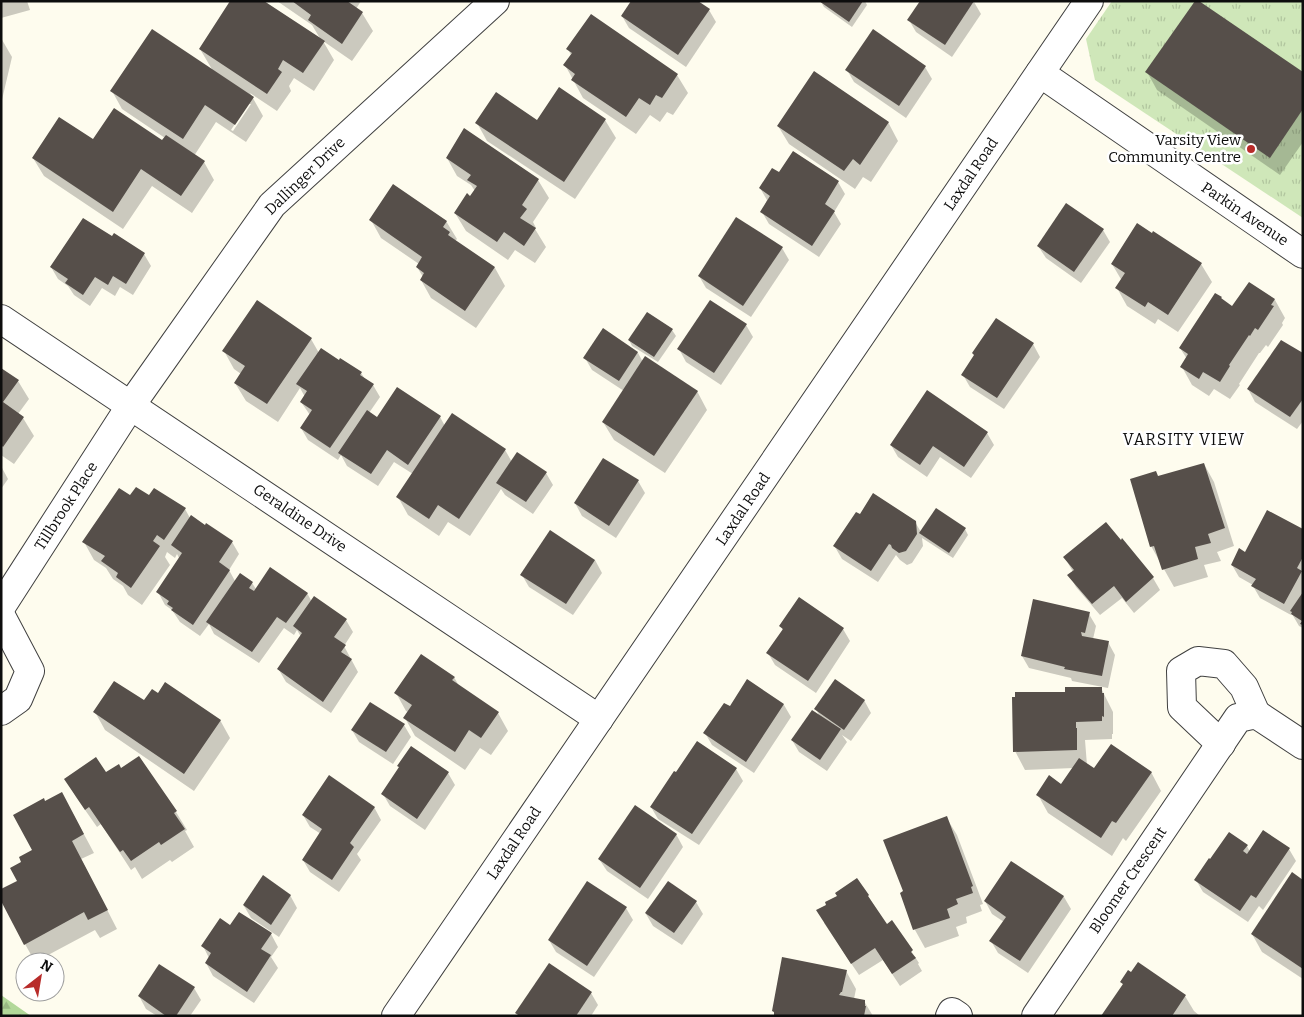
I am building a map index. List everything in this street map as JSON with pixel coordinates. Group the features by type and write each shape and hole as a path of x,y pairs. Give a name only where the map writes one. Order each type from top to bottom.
{"street":[{"name":"Dallinger Drive","path":"131,405 272,205 495,1"},
{"name":"Laxdal Road","path":"396,1016 1089,1"},
{"name":"Parkin Avenue","path":"1040,73 1303,254"},
{"name":"Geraldine Drive","path":"1,319 599,719"},
{"name":"Tillbrook Place","path":"1,607 131,405"},
{"path":"1,616 30,672 18,699 1,711"},
{"path":"1221,744 1182,707 1181,671 1198,661 1224,664 1244,686 1256,714 1303,745"},
{"name":"Bloomer Crescent","path":"1036,1016 1238,718 1256,714"},
{"path":"950,1016 952,1012 958,1016"}],"green space":[{"name":"Varsity View Community Centre","path":"1112,1 1303,1 1303,218 1095,80 1086,39"},
{"path":"1,995 31,1016 1,1016"}],"building":[{"path":"230,1 264,1 325,41 303,73 283,60 278,69 282,72 267,94 199,49"},
{"path":"292,1 347,1 363,12 342,44 308,20 311,15"},
{"path":"631,1 698,1 710,9 678,55 621,16"},
{"path":"819,1 863,1 849,22"},
{"path":"920,1 974,1 945,45 907,20"},
{"path":"1195,1 1199,1 1303,72 1303,109 1270,158 1145,72"},
{"path":"591,14 678,74 662,98 656,95 650,105 639,98 626,117 571,80 575,74 563,65 572,53 566,49"},
{"path":"152,29 254,97 235,125 205,105 183,139 110,91"},
{"path":"873,29 926,66 899,106 845,70"},
{"path":"814,71 889,122 860,165 853,159 844,171 777,126"},
{"path":"559,87 606,119 564,182 475,123 496,92 537,120"},
{"path":"114,108 162,140 166,135 205,161 181,196 141,169 113,212 32,158 59,117 93,139"},
{"path":"464,128 539,179 522,205 527,209 520,218 536,228 524,246 504,232 497,242 454,213 467,193 470,196 477,186 467,180 471,175 446,158"},
{"path":"793,151 839,181 825,204 835,211 812,246 760,212 770,196 759,188 772,168 779,172"},
{"path":"393,184 447,221 443,227 450,232 448,235 495,267 465,311 420,280 424,273 416,267 422,257 369,220"},
{"path":"1066,203 1104,229 1074,272 1037,246"},
{"path":"736,217 783,247 743,306 698,276"},
{"path":"83,218 112,236 114,233 145,253 126,284 113,276 108,285 95,277 83,295 65,283 68,279 50,267"},
{"path":"1137,223 1152,233 1153,231 1202,263 1168,315 1148,302 1145,307 1115,288 1125,273 1111,264"},
{"path":"1249,282 1275,299 1271,305 1274,306 1258,330 1255,328 1249,335 1220,382 1203,372 1199,379 1180,367 1188,354 1179,348 1215,293 1232,306"},
{"path":"257,300 312,338 267,404 234,383 245,366 222,351"},
{"path":"710,300 747,324 714,373 677,349"},
{"path":"647,312 673,329 654,357 628,340"},
{"path":"996,318 1034,343 997,398 961,375 974,355 972,353"},
{"path":"603,328 638,352 619,381 583,358"},
{"path":"1281,340 1303,353 1303,399 1290,417 1247,389"},
{"path":"321,348 362,372 360,375 374,384 330,448 300,428 312,410 300,402 307,391 296,384"},
{"path":"645,356 698,391 654,456 602,422"},
{"path":"1,368 19,380 3,402 24,417 3,447 1,445"},
{"path":"397,387 441,416 408,465 387,450 371,474 338,453 367,410 377,417"},
{"path":"927,390 988,432 964,467 933,446 920,465 890,445"},
{"path":"452,413 506,449 459,519 438,505 429,519 396,497"},
{"path":"517,452 547,472 526,502 496,483"},
{"path":"603,458 639,480 609,526 574,503"},
{"path":"1204,463 1225,528 1208,534 1211,543 1195,547 1198,559 1162,570 1154,546 1150,547 1130,479 1156,471 1158,476"},
{"path":"136,487 149,495 154,488 186,508 164,540 157,535 153,541 160,546 131,588 116,577 118,573 101,561 105,556 82,542 119,488 130,495"},
{"path":"873,493 916,521 917,534 906,551 899,553 889,544 871,571 833,546 856,512 860,514"},
{"path":"936,508 966,528 949,553 919,533"},
{"path":"1267,510 1303,529 1303,557 1297,568 1302,571 1284,604 1251,586 1256,579 1231,565 1239,548 1245,552"},
{"path":"191,515 233,541 219,562 230,570 193,625 171,610 173,608 167,604 169,601 156,592 182,553 171,545"},
{"path":"1106,522 1121,540 1122,538 1154,577 1126,602 1114,586 1092,604 1067,575 1074,570 1063,557"},
{"path":"550,530 595,560 566,604 520,575"},
{"path":"270,567 308,593 286,623 277,617 252,652 206,622 240,573 253,582 249,588 254,591"},
{"path":"1303,592 1303,625 1300,624 1302,621 1291,614 1292,612 1290,611"},
{"path":"314,596 347,619 334,637 346,645 341,652 352,659 323,702 277,669 302,633 293,626"},
{"path":"799,597 844,628 808,681 766,653 783,629 779,626"},
{"path":"1033,599 1090,612 1085,633 1081,632 1082,636 1109,641 1102,676 1064,669 1065,667 1021,656"},
{"path":"421,654 455,677 452,680 499,712 481,738 469,730 455,752 403,718 412,705 394,693"},
{"path":"747,679 784,704 746,762 703,733 724,703 730,706"},
{"path":"835,679 865,700 844,730 814,709"},
{"path":"114,681 144,700 152,689 158,693 165,682 221,720 184,774 93,712"},
{"path":"1065,687 1102,687 1102,693 1104,693 1104,717 1102,716 1102,721 1076,722 1077,750 1013,752 1012,697 1015,697 1015,692 1065,692"},
{"path":"370,702 405,724 386,752 351,730"},
{"path":"812,710 841,729 820,760 791,740"},
{"path":"697,741 737,768 692,834 650,807"},
{"path":"1111,744 1152,772 1116,823 1112,821 1101,838 1036,795 1049,775 1061,784 1079,758 1094,768"},
{"path":"411,746 449,772 417,819 381,794"},
{"path":"139,756 177,811 174,813 185,829 161,845 159,842 131,861 123,850 120,852 89,807 85,810 64,779 96,757 106,772 119,764 121,768"},
{"path":"329,775 375,807 350,843 354,847 332,880 302,860 322,829 302,815"},
{"path":"62,792 84,834 72,841 108,910 88,920 84,912 24,945 1,901 1,889 17,881 10,868 21,862 19,857 32,850 13,815 44,798 45,801"},
{"path":"635,805 677,834 640,888 598,859"},
{"path":"947,816 973,886 971,887 973,893 956,899 958,904 947,909 950,918 913,930 900,893 903,891 883,840"},
{"path":"1263,830 1290,848 1256,898 1251,895 1240,911 1194,880 1229,832 1248,845 1243,851 1247,854"},
{"path":"1011,861 1064,896 1020,961 989,941 1006,917 984,901"},
{"path":"1292,872 1303,880 1303,969 1251,934"},
{"path":"263,875 291,895 271,925 243,905"},
{"path":"857,878 887,924 892,920 913,950 911,952 916,958 892,974 875,948 851,964 816,910 826,905 825,902 837,896 835,893"},
{"path":"587,881 627,907 587,966 548,940"},
{"path":"668,881 697,901 674,933 645,913"},
{"path":"239,912 272,933 261,949 271,955 247,992 205,963 211,953 201,946 220,918 230,925"},
{"path":"782,957 847,970 842,992 839,995 865,1000 864,1016 774,1015 772,1011"},
{"path":"1138,962 1186,995 1172,1016 1101,1016 1123,984 1120,982 1128,970 1131,972"},
{"path":"549,963 592,992 576,1016 520,1016 515,1013"},
{"path":"159,964 195,987 176,1016 166,1016 138,996"}],"place":[{"name":"Varsity View Community Centre","path":"1251,149"}],"district":[{"name":"VARSITY VIEW","path":"1184,439"}]}
